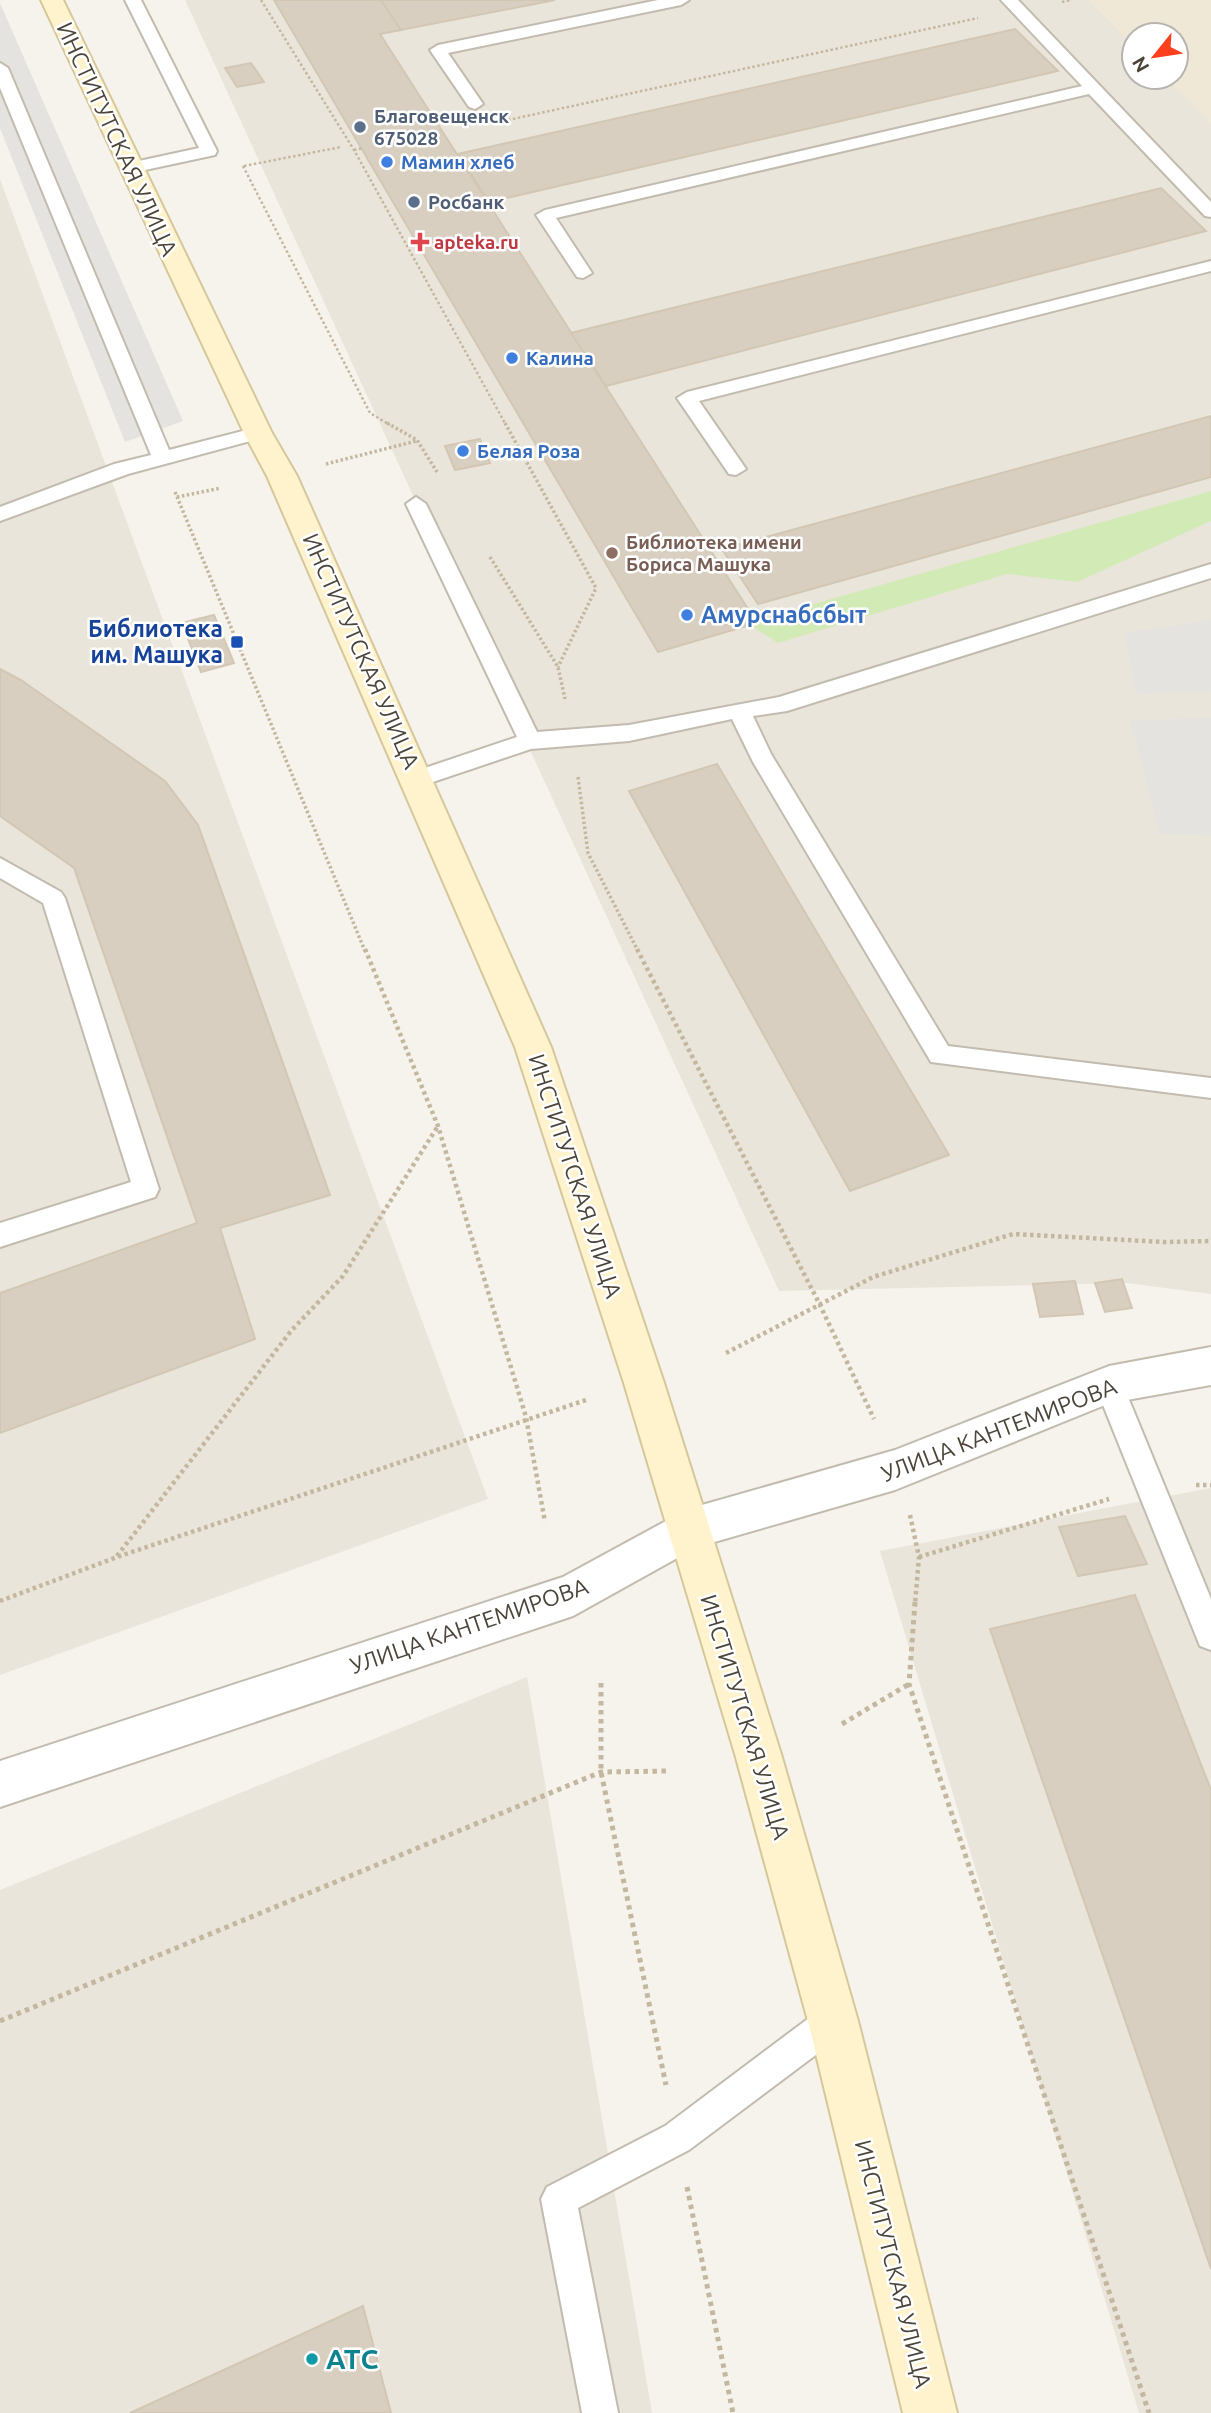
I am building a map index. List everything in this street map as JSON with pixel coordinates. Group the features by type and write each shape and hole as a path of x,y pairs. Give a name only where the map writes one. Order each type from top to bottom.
{"main road":[{"name":"ИНСТИТУТСКАЯ УЛИЦА","path":"52,0 258,433 282,476 418,779 533,1047 644,1383 758,1754 833,2021 930,2413"}],"street":[{"name":"УЛИЦА КАНТЕМИРОВА","path":"0,1784 573,1595 688,1529 895,1470 1109,1385 1211,1366"}],"lane":[{"path":"131,168 209,151 133,0"},
{"path":"475,104 438,50 681,0"},
{"path":"1014,5 1211,212"},
{"path":"0,68 162,457"},
{"path":"583,273 545,215 1093,88"},
{"path":"736,469 687,398 1211,266"},
{"path":"0,514 162,457 258,433"},
{"path":"416,504 530,741"},
{"path":"418,779 530,741 629,733 738,710 779,705 1211,571"},
{"path":"738,710 761,756 940,1055 1211,1088"},
{"path":"0,867 53,898 146,1189 0,1236"},
{"path":"1109,1385 1211,1635"},
{"path":"600,2413 559,2199 677,2138 833,2021"}],"path":[{"path":"261,0 354,150 596,588 558,667"},
{"path":"508,120 1014,5"},
{"path":"243,166 341,147"},
{"path":"354,150 363,148"},
{"path":"325,464 417,440"},
{"path":"162,457 438,1126 526,1417 545,1522"},
{"path":"177,497 221,488"},
{"path":"117,1557 291,1331 343,1276 438,1126"},
{"path":"726,1353 873,1277 1013,1234 1164,1242 1211,1241"},
{"path":"0,1601 117,1557 586,1399"},
{"path":"919,1558 1150,1486 1211,1485"},
{"path":"909,1509 919,1558 909,1684 1149,2413"},
{"path":"601,1683 601,1772 733,2413"},
{"path":"842,1724 909,1684"},
{"path":"0,2021 601,1772 669,1771"}],"shaded area":[{"path":"185,0 1211,0 1211,1294 1127,1283 779,1291"},
{"path":"1088,0 1211,0 1211,124 1178,91 1190,91 1190,21 1120,21 1120,33"},
{"path":"0,3 183,421 125,442 0,128"},
{"path":"0,179 488,1499 0,1675"},
{"path":"1211,620 1211,691 1137,694 1124,633"},
{"path":"1211,718 1211,835 1160,834 1130,720"},
{"path":"1211,1488 1211,2413 1139,2413 880,1551"},
{"path":"527,1677 652,2413 0,2413 0,1890"}],"green space":[{"path":"1211,491 1211,521 1077,582 1007,574 778,643 747,623"}],"building":[{"path":"274,0 381,0 401,30 380,34 757,623 658,652"},
{"path":"381,0 555,0 401,30"},
{"path":"1015,29 1058,71 489,202 458,154"},
{"path":"251,63 264,82 237,87 225,68"},
{"path":"1161,188 1206,231 606,386 571,333"},
{"path":"1211,416 1211,477 758,604 722,549"},
{"path":"480,439 490,463 455,470 445,446"},
{"path":"214,615 234,663 201,672 182,623"},
{"path":"0,669 21,680 165,781 198,825 330,1195 220,1228 255,1339 0,1433 0,1293 197,1223 74,868 0,816"},
{"path":"717,764 949,1155 850,1191 629,791"},
{"path":"1122,1279 1132,1308 1105,1312 1095,1283"},
{"path":"1075,1281 1083,1314 1040,1317 1033,1284"},
{"path":"1125,1516 1147,1564 1078,1576 1059,1527"},
{"path":"1135,1595 1211,1790 1211,2269 990,1629"},
{"name":"АТС","path":"363,2306 391,2413 130,2413"}],"place":[{"name":"Благовещенск 675028","path":"360,127"},
{"name":"Мамин хлеб","path":"387,162"},
{"name":"Росбанк","path":"414,202"},
{"name":"apteka.ru","path":"420,242"},
{"name":"Калина","path":"512,358"},
{"name":"Белая Роза","path":"463,451"},
{"name":"Библиотека имени Бориса Машука","path":"612,553"},
{"name":"Амурснабсбыт","path":"687,615"},
{"name":"Библиотека им. Машука","path":"237,642"},
{"name":"АТС","path":"312,2359"}]}
